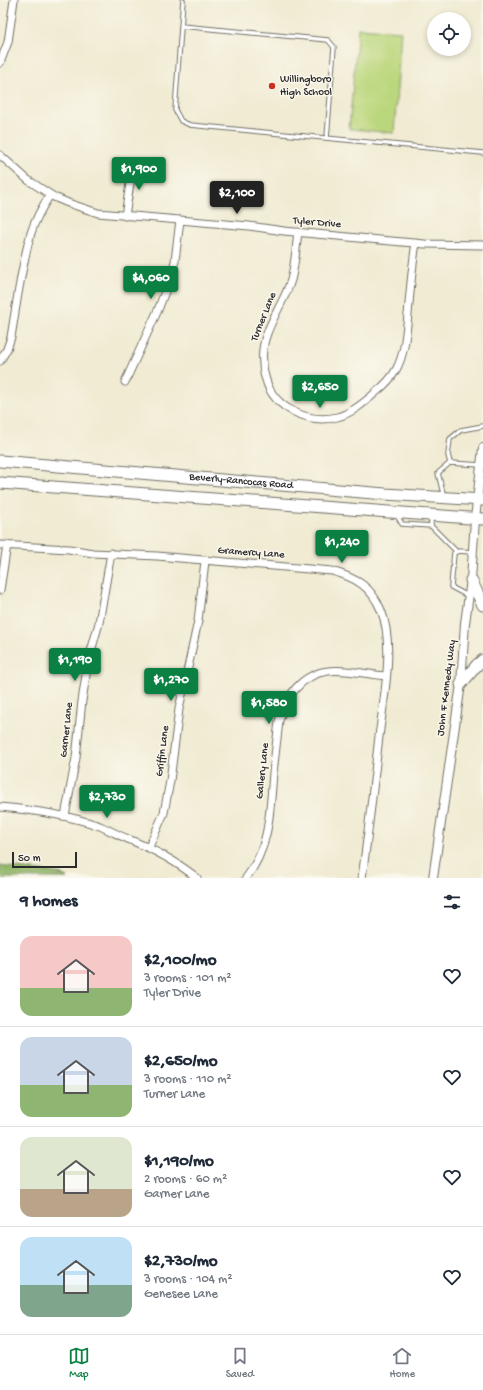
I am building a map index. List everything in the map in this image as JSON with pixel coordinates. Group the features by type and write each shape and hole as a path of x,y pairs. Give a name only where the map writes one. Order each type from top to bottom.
{"main road":[{"name":"Beverly-Rancocas Road","path":"0,461 480,500"},
{"name":"Beverly-Rancocas Road","path":"0,483 395,513 431,521 479,519"},
{"path":"471,580 483,605"},
{"path":"461,684 477,664 483,660"}],"street":[{"path":"0,63 8,42 14,0"},
{"name":"Tyler Drive","path":"0,155 28,180 50,194 68,204 98,213 249,226 416,243 483,245"},
{"path":"125,216 133,164"},
{"path":"0,361 7,349 11,337 25,256 31,233 42,207 50,194"},
{"path":"125,382 134,365 170,279 175,261 180,220"},
{"name":"Turner Lane","path":"298,232 290,281 266,338 262,361 266,381 274,396 282,404 292,410 303,416 314,418 326,419 338,417 350,412 380,389 397,369 402,356 404,343 416,243"},
{"name":"John F Kennedy Way","path":"433,878 461,684 468,596 473,552 479,519 483,448"},
{"path":"0,590 4,545"},
{"name":"Gramercy Lane","path":"4,545 332,571 349,576 370,590 381,610 385,622 388,648 362,878"},
{"name":"Garner Lane","path":"65,816 76,758 88,662 99,623 111,553"},
{"name":"Griffin Lane","path":"149,848 164,813 170,781 179,709 198,621 205,561"},
{"name":"Gallery Lane","path":"246,878 258,859 266,838 279,721 282,710 293,690 309,677 327,671 386,676"},
{"path":"0,807 24,809 65,816 99,826 149,848 179,864 197,878"}],"lane":[{"path":"183,0 174,110 181,121 190,125 483,153"},
{"path":"181,26 328,40 334,48 327,138"},
{"path":"450,463 448,455 450,439 461,430 483,426"},
{"path":"444,498 438,473 450,463 482,466"},
{"path":"431,521 456,551 473,552"},
{"path":"456,551 454,553 450,587 468,596"}],"green space":[{"path":"358,28 401,31 394,133 349,129"},
{"path":"0,866 57,873 68,878 0,878"}],"place":[{"name":"Willingboro High School","path":"272,86"}]}
